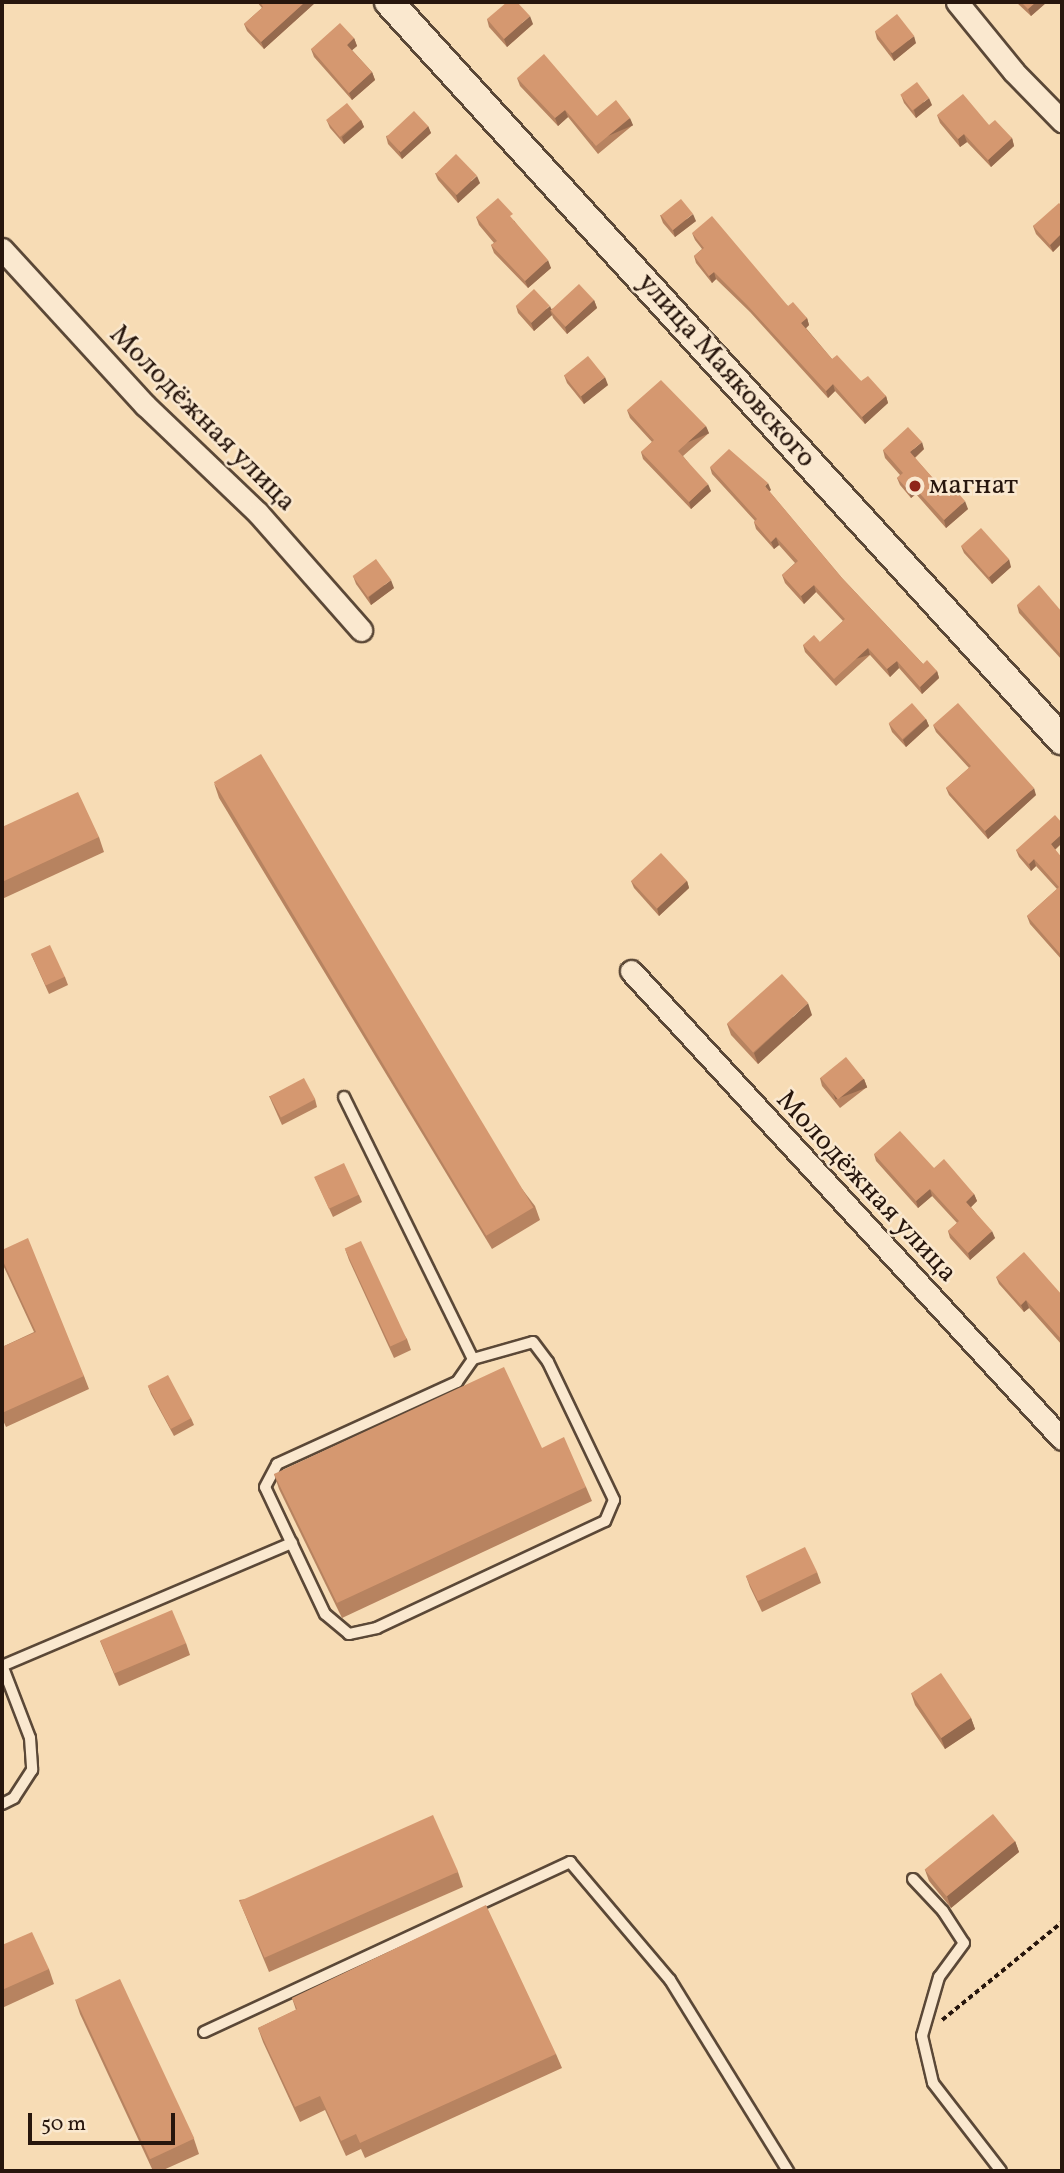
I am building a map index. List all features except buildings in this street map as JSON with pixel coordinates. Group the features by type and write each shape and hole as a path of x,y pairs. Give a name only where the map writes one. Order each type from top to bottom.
{"street":[{"name":"улица Маяковского","path":"389,2 1062,740"},
{"path":"957,2 1014,72 1062,121"},
{"name":"Молодёжная улица","path":"2,249 145,405 258,513 361,630"},
{"name":"Молодёжная улица","path":"631,971 1062,1439"}],"lane":[{"path":"344,1097 473,1359"},
{"path":"533,1342 548,1362 614,1500 605,1521 377,1629 349,1634 325,1614 265,1487 277,1464 457,1382 473,1359 533,1342"},
{"path":"2,1804 14,1798 32,1770 30,1738 2,1666 292,1543"},
{"path":"204,2032 570,1862 670,1980 788,2171"},
{"path":"913,1879 964,1943 939,1978 922,2036 933,2082 1001,2171"}],"path":[{"path":"922,2036 1062,1922"}],"place":[{"name":"магнат","path":"915,486"}]}
